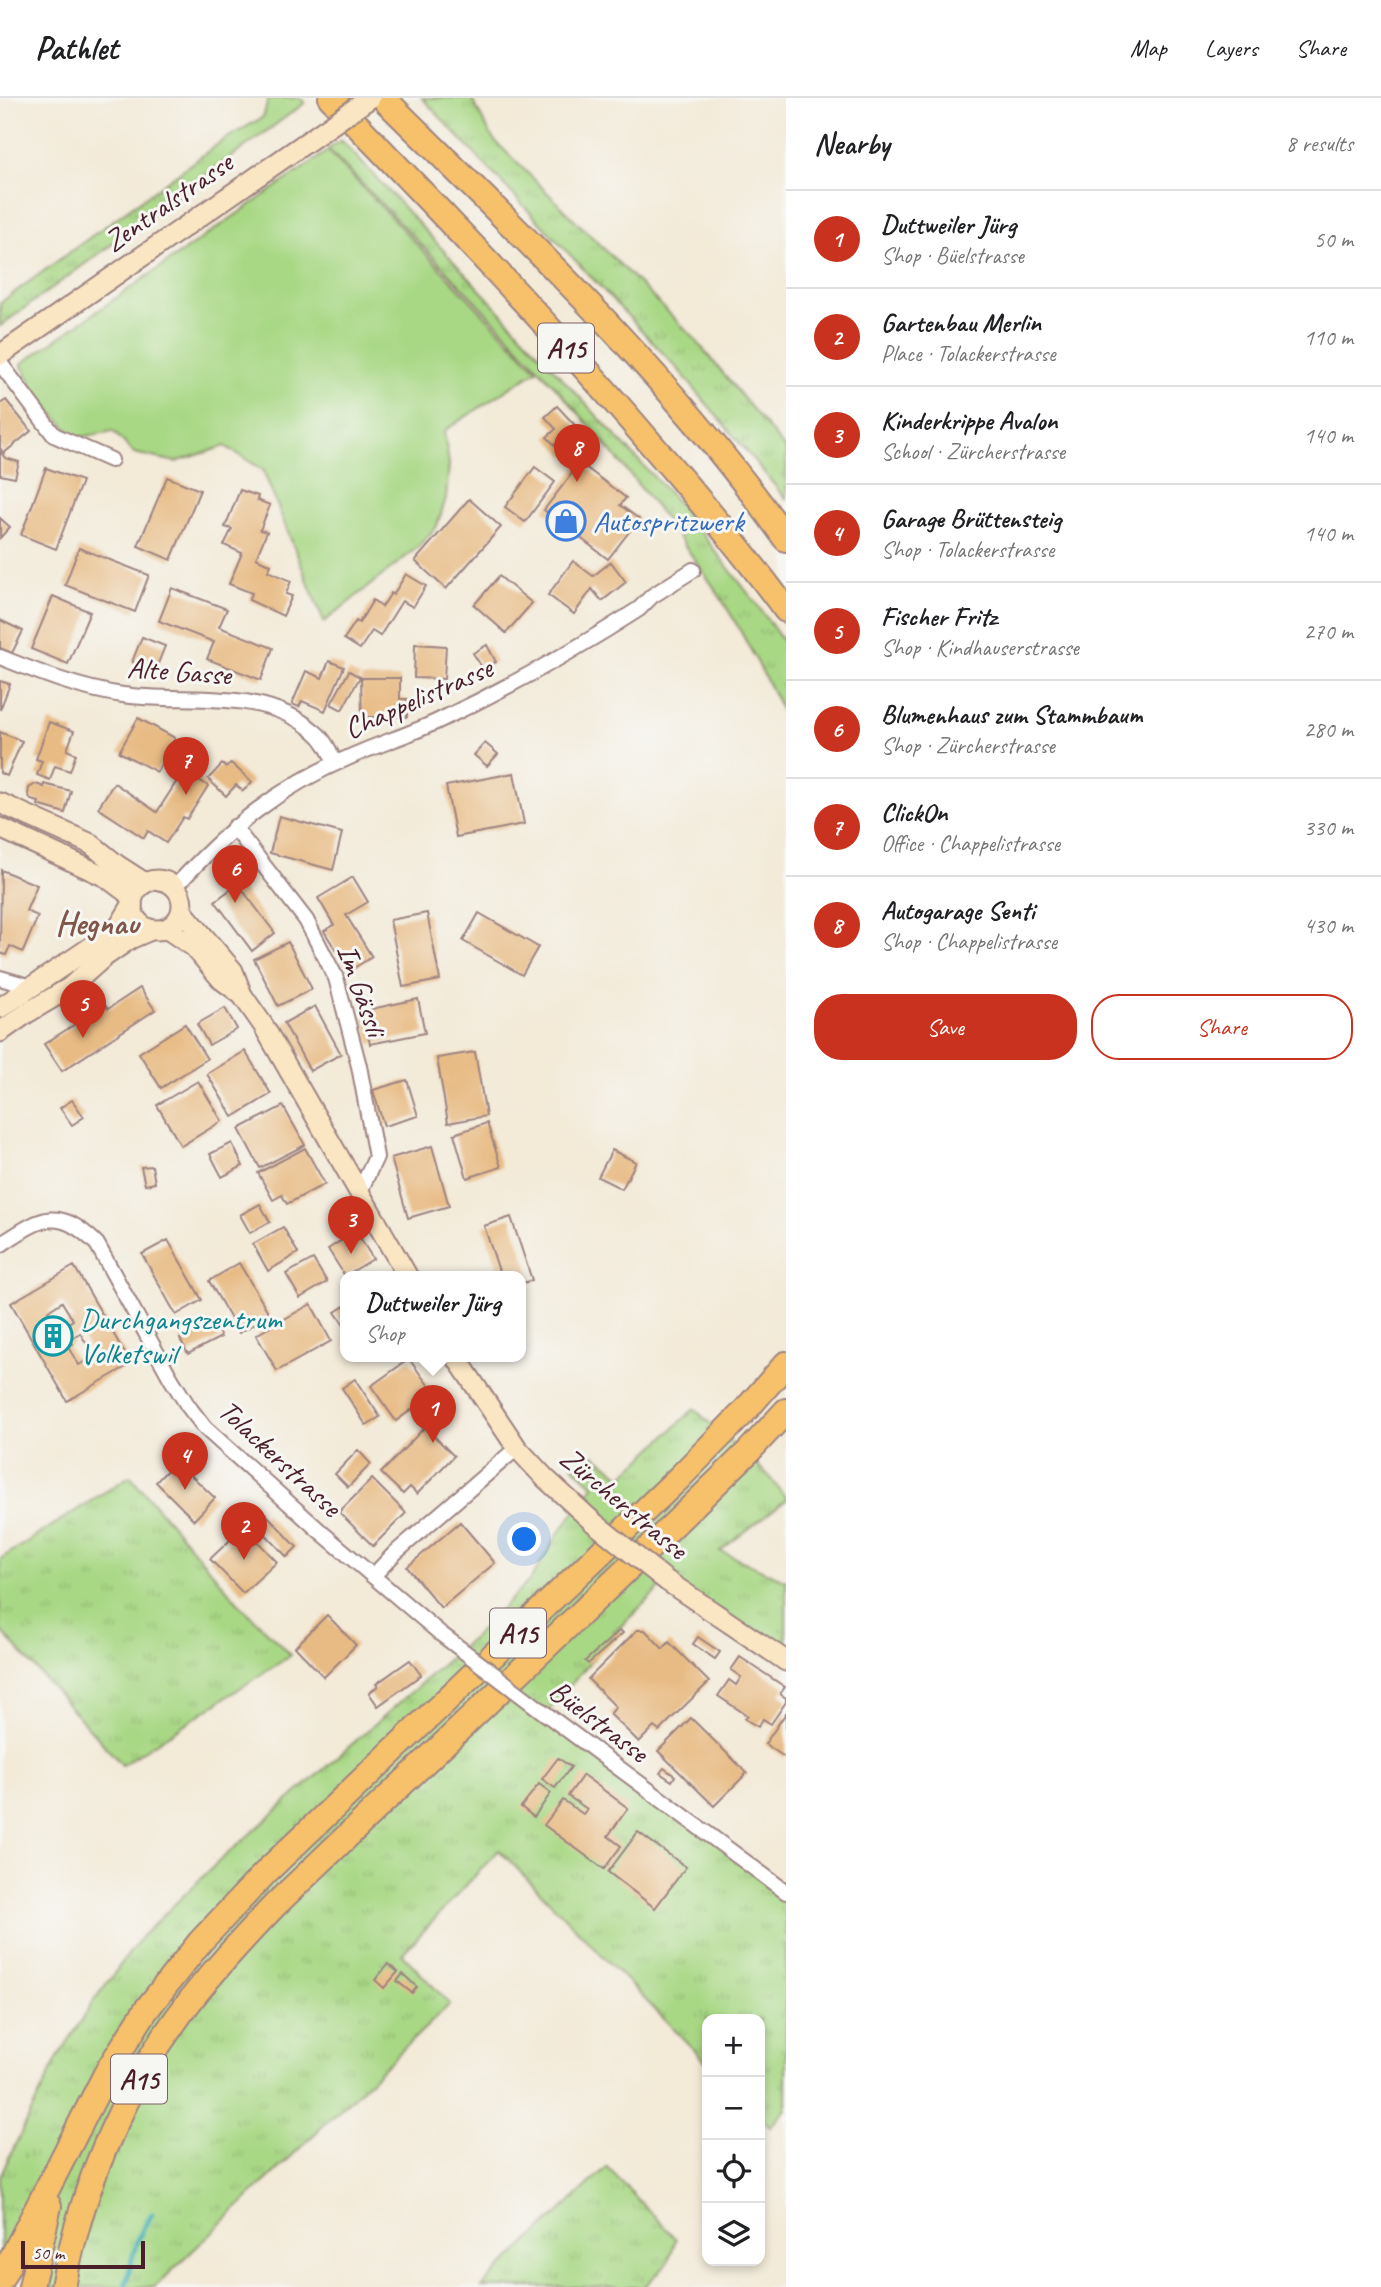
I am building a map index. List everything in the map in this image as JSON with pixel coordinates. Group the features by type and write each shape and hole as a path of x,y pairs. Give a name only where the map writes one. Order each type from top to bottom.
{"highway":[{"name":"A15","path":"331,98 429,199 611,397 724,529 786,610"},
{"name":"A15","path":"383,98 484,197 640,359 736,470 786,539"},
{"name":"A15","path":"31,2287 49,2208 67,2157 96,2092 146,2010 184,1961 230,1909 680,1478 786,1364"},
{"name":"A15","path":"64,2287 84,2205 112,2132 148,2063 196,1993 276,1904 666,1532 786,1411"},
{"path":"0,2281 96,2092"}],"main road":[{"name":"Zentralstrasse","path":"0,355 370,98"},
{"path":"0,803 91,844 117,865 137,895 137,920 194,947 222,980 242,995"},
{"path":"0,828 106,877 137,895"},
{"path":"0,1007 114,931 137,895 161,880 175,887 180,894 182,911 179,918 159,929 130,939 104,957 69,988 0,1032"},
{"path":"182,911 233,971 242,995 263,1025 405,1271"},
{"name":"Zürcherstrasse","path":"459,1362 517,1448 593,1522 667,1581 786,1661"}],"street":[{"path":"0,363 54,435 111,460"},
{"name":"Chappelistrasse","path":"175,887 234,827 270,799 335,763 433,724 523,679 639,609 652,596 693,570"},
{"name":"Alte Gasse","path":"0,657 58,680 122,695 232,699 270,708 316,732 326,744 335,763"},
{"name":"Im Gässli","path":"234,827 306,920 336,978 359,1066 376,1157 360,1191"},
{"path":"0,978 32,986"},
{"name":"Tolackerstrasse","path":"0,1245 30,1225 44,1221 58,1219 80,1228 97,1244 170,1377 205,1428 373,1576"},
{"path":"373,1576 395,1553 517,1448"},
{"name":"Büelstrasse","path":"373,1576 441,1634 786,1892"}],"green space":[{"path":"269,98 300,98 305,103 0,326 0,303 222,141 263,117"},
{"path":"422,98 471,98 493,139 694,338 786,450 786,499 678,369"},
{"path":"341,140 678,503 758,606 786,646 786,719 734,620 673,529 628,471 531,360 328,149"},
{"path":"328,151 537,370 444,431 449,464 446,498 437,526 418,547 324,622 263,470 225,446 176,462 134,453 113,431 76,438 40,399 21,364"},
{"path":"694,1409 769,1476 786,1498 720,1551 786,1581 786,1661 667,1581 619,1628 546,1714 786,1892 786,2109 770,2127 765,2122 765,2014 702,2014 702,2058 499,1850 402,1954 450,2004 155,2287 31,2287 37,2253 0,2263 0,2176 57,2059 95,1999 142,1936 216,1864 476,1635 531,1579 558,1534 594,1486 573,1466 595,1455 622,1477"},
{"path":"130,1476 242,1607 291,1655 122,1765 0,1629 0,1559"},
{"path":"607,2167 676,2239 668,2263 644,2287 481,2287"}],"building":[{"path":"6,400 31,431 4,453 0,448 0,404"},
{"path":"557,406 586,437 565,456 547,437 556,429 545,417"},
{"path":"0,451 5,458 19,462 15,478 0,475"},
{"path":"580,463 626,498 620,505 639,519 608,559 544,510"},
{"path":"535,467 555,482 525,522 505,507"},
{"path":"46,468 82,481 56,549 21,535"},
{"path":"167,477 200,490 171,560 138,546"},
{"path":"240,490 258,496 257,500 270,505 260,530 267,532 256,558 271,565 268,571 291,581 286,594 292,596 283,616 249,600 252,593 229,584 242,553 224,545 232,529 225,527"},
{"path":"469,499 501,527 446,589 415,561"},
{"path":"0,518 10,527 0,538"},
{"path":"79,548 149,575 135,612 65,585"},
{"path":"573,561 593,576 611,562 626,582 602,601 592,589 574,614 548,595"},
{"path":"406,574 426,586 413,607 402,601 380,636 372,631 360,649 344,639 356,621 359,623 373,600 382,607"},
{"path":"499,576 532,603 506,633 474,605"},
{"path":"172,588 227,609 219,627 273,648 261,680 207,659 214,642 159,621"},
{"path":"53,596 90,612 68,664 31,649"},
{"path":"0,620 23,631 12,653 0,648"},
{"path":"142,637 165,646 155,671 132,662"},
{"path":"415,644 446,646 444,679 414,678"},
{"path":"487,645 496,662 483,669 473,653"},
{"path":"329,661 344,667 325,711 302,701 299,707 292,704 306,671 322,678"},
{"path":"349,671 360,677 342,710 331,704"},
{"path":"361,678 400,678 400,699 407,699 407,717 362,717"},
{"path":"0,681 10,684 0,710"},
{"path":"138,718 175,738 157,772 119,752"},
{"path":"49,722 74,731 67,750 76,754 70,771 55,766 50,780 37,775 42,761 36,759"},
{"path":"0,732 22,741 7,776 0,773"},
{"path":"485,743 498,754 487,766 474,755"},
{"path":"231,763 252,782 243,791 236,785 226,796 208,779 222,764 226,767"},
{"path":"184,770 208,786 187,819 183,817 166,843 148,831 144,838 98,808 114,783 157,812"},
{"path":"514,773 524,824 456,837 446,786"},
{"path":"36,784 71,791 65,813 38,805 39,802 31,800 29,788"},
{"path":"279,816 342,833 333,870 270,853"},
{"path":"1,870 37,885 26,911 38,916 23,952 10,946 6,955 0,953"},
{"path":"353,877 368,902 346,915 372,957 349,971 324,931 334,925 318,898"},
{"path":"238,884 275,933 252,951 215,901"},
{"path":"427,913 440,980 403,987 390,920"},
{"path":"479,913 538,947 522,975 463,941"},
{"path":"288,942 312,989 278,1006 254,959"},
{"path":"140,988 155,1010 62,1071 44,1044 105,1005 108,1009"},
{"path":"418,999 425,1033 370,1044 362,1011"},
{"path":"315,1006 341,1054 310,1071 284,1023"},
{"path":"225,1008 237,1029 209,1045 197,1024"},
{"path":"185,1024 207,1059 161,1088 139,1053"},
{"path":"245,1051 271,1094 233,1117 207,1074"},
{"path":"475,1052 486,1116 448,1123 437,1058"},
{"path":"407,1080 418,1116 384,1126 373,1090"},
{"path":"198,1081 222,1121 181,1146 157,1105"},
{"path":"72,1100 84,1117 72,1125 60,1108"},
{"path":"283,1106 305,1145 260,1168 239,1129"},
{"path":"487,1123 501,1167 467,1178 454,1134"},
{"path":"232,1143 243,1166 222,1177 210,1154"},
{"path":"432,1146 449,1206 408,1218 391,1158"},
{"path":"305,1148 325,1184 287,1204 282,1195 273,1200 258,1173"},
{"path":"612,1150 636,1162 622,1189 598,1177"},
{"path":"152,1166 155,1183 145,1185 141,1167"},
{"path":"260,1204 270,1222 250,1233 240,1215"},
{"path":"511,1217 532,1280 526,1282 526,1271 499,1271 484,1226"},
{"path":"283,1227 298,1253 268,1271 253,1244"},
{"path":"356,1231 373,1259 353,1271 342,1271 328,1249"},
{"path":"168,1240 202,1300 176,1315 142,1254"},
{"path":"313,1259 327,1282 300,1298 286,1274"},
{"path":"239,1263 270,1315 239,1333 209,1281"},
{"name":"Durchgangszentrum Volketswil","path":"74,1266 131,1364 67,1401 11,1303","holes":["62,1302 73,1320 59,1329 48,1311","80,1333 94,1356 79,1365 68,1347 73,1344 70,1339"]},
{"path":"311,1304 331,1341 277,1371 256,1335"},
{"path":"213,1322 221,1337 188,1354 180,1339"},
{"path":"405,1362 411,1362 434,1393 396,1421 371,1386"},
{"path":"355,1379 380,1417 366,1425 342,1388"},
{"path":"425,1427 454,1456 417,1494 410,1487 403,1494 381,1473"},
{"path":"358,1450 371,1464 348,1487 335,1474"},
{"path":"176,1461 215,1498 194,1520 156,1482"},
{"path":"372,1479 406,1513 373,1546 339,1512"},
{"path":"265,1513 297,1547 287,1557 255,1523"},
{"path":"460,1522 495,1563 441,1608 407,1567"},
{"path":"244,1527 277,1562 243,1593 210,1559"},
{"path":"327,1615 356,1645 324,1677 295,1647"},
{"path":"620,1630 623,1633 588,1664 585,1661"},
{"path":"637,1630 645,1630 663,1649 669,1642 709,1682 659,1731 654,1727 639,1742 610,1714 616,1707 588,1679"},
{"path":"698,1637 720,1652 715,1659 693,1644"},
{"path":"740,1657 785,1687 780,1694 786,1698 786,1702 771,1724 763,1719 758,1727 745,1719 748,1716 718,1696 729,1680 736,1685 741,1677 731,1670"},
{"path":"410,1660 421,1675 378,1706 369,1693 378,1686 376,1684"},
{"path":"786,1713 786,1758 765,1744"},
{"path":"691,1718 747,1773 714,1806 658,1751"},
{"path":"558,1758 571,1767 555,1788 542,1779"},
{"path":"664,1768 675,1776 672,1781 660,1773"},
{"path":"583,1775 628,1808 608,1836 621,1846 604,1869 544,1825 563,1800 583,1814 587,1809 568,1796"},
{"path":"539,1784 551,1793 534,1817 521,1807"},
{"path":"638,1832 686,1867 655,1908 608,1872"},
{"path":"388,1964 398,1972 384,1988 375,1980"},
{"path":"403,1974 417,1987 412,1993 397,1981"}],"waterway":[{"path":"125,2287 137,2240 152,2214"}],"place":[{"name":"Autogarage Senti","path":"577,482"},
{"name":"Autospritzwerk","path":"566,521"},
{"name":"ClickOn","path":"186,795"},
{"name":"Blumenhaus zum Stammbaum","path":"235,903"},
{"name":"Fischer Fritz","path":"83,1038"},
{"name":"Kinderkrippe Avalon","path":"351,1254"},
{"name":"Durchgangszentrum Volketswil","path":"53,1336"},
{"name":"Duttweiler Jürg","path":"433,1443"},
{"name":"Garage Brüttensteig","path":"185,1490"},
{"name":"Gartenbau Merlin","path":"244,1560"}],"district":[{"name":"Hegnau","path":"97,922"}]}
